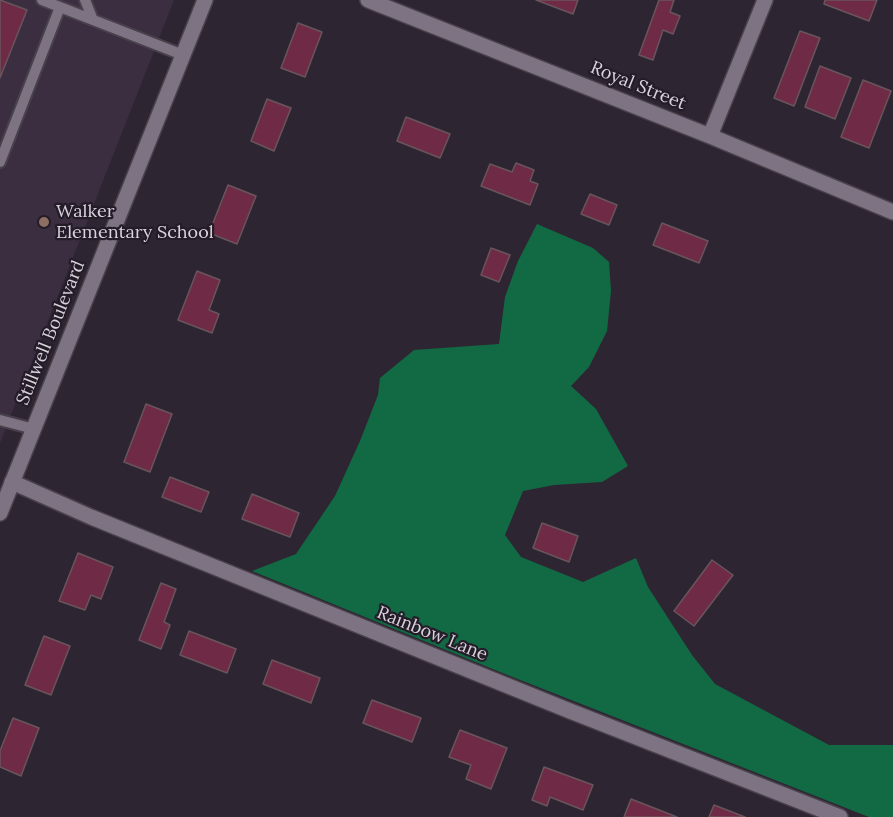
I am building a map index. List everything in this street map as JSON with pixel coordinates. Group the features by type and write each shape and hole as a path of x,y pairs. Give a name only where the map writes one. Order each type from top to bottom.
{"street":[{"name":"Stillwell Boulevard","path":"0,513 205,0"},
{"name":"Royal Street","path":"368,0 710,135 893,212"},
{"path":"710,135 765,0"},
{"name":"Rainbow Lane","path":"12,482 91,517 570,711 840,817"}],"lane":[{"path":"42,0 183,54"},
{"path":"86,0 93,20"},
{"path":"0,162 60,7"},
{"path":"0,420 33,429"}],"shaded area":[{"name":"Walker Elementary School","path":"0,0 174,0 0,443"}],"green space":[{"path":"537,224 593,248 609,262 611,291 607,331 589,367 571,386 596,409 628,466 602,482 554,485 523,491 505,535 521,557 583,582 636,558 648,587 692,655 715,684 829,745 893,745 893,817 869,817 505,674 252,571 296,554 335,496 378,395 380,378 414,350 499,344 505,297 518,261"}],"building":[{"path":"0,0 27,10 0,78"},
{"path":"536,0 578,0 573,14"},
{"path":"659,0 674,0 670,12 680,16 673,34 663,30 653,60 639,55"},
{"path":"825,0 877,0 869,21 824,4"},
{"path":"298,23 322,32 305,77 281,68"},
{"path":"800,31 820,38 794,106 774,98"},
{"path":"820,66 851,78 835,119 805,107"},
{"path":"863,80 891,91 869,148 841,137"},
{"path":"267,99 291,108 274,151 251,141"},
{"path":"406,117 450,134 440,158 397,141"},
{"path":"516,163 534,170 530,181 538,184 530,205 481,186 490,164 512,172"},
{"path":"228,185 256,196 237,244 209,233"},
{"path":"590,194 617,205 609,225 581,214"},
{"path":"662,223 708,241 699,263 653,245"},
{"path":"491,248 510,255 499,282 481,275"},
{"path":"197,271 220,280 209,310 219,314 212,333 178,320"},
{"path":"146,404 172,414 150,472 124,462"},
{"path":"170,477 209,492 201,512 162,497"},
{"path":"252,494 299,513 290,537 242,519"},
{"path":"542,523 578,536 569,562 533,548"},
{"path":"78,553 113,567 101,599 91,595 85,610 59,601"},
{"path":"712,560 733,575 694,626 674,611"},
{"path":"161,583 176,589 164,622 170,625 161,649 139,640"},
{"path":"189,631 236,649 227,673 180,655"},
{"path":"44,636 70,646 51,695 25,685"},
{"path":"272,660 320,678 311,703 263,684"},
{"path":"372,700 421,718 412,742 363,723"},
{"path":"13,718 39,728 21,776 0,767 0,751"},
{"path":"460,730 507,748 491,789 466,779 471,765 449,757"},
{"path":"544,767 593,785 583,810 550,797 547,806 532,800"},
{"path":"631,799 677,817 624,817"},
{"path":"714,805 745,817 709,817"}],"place":[{"name":"Walker Elementary School","path":"44,222"}]}
